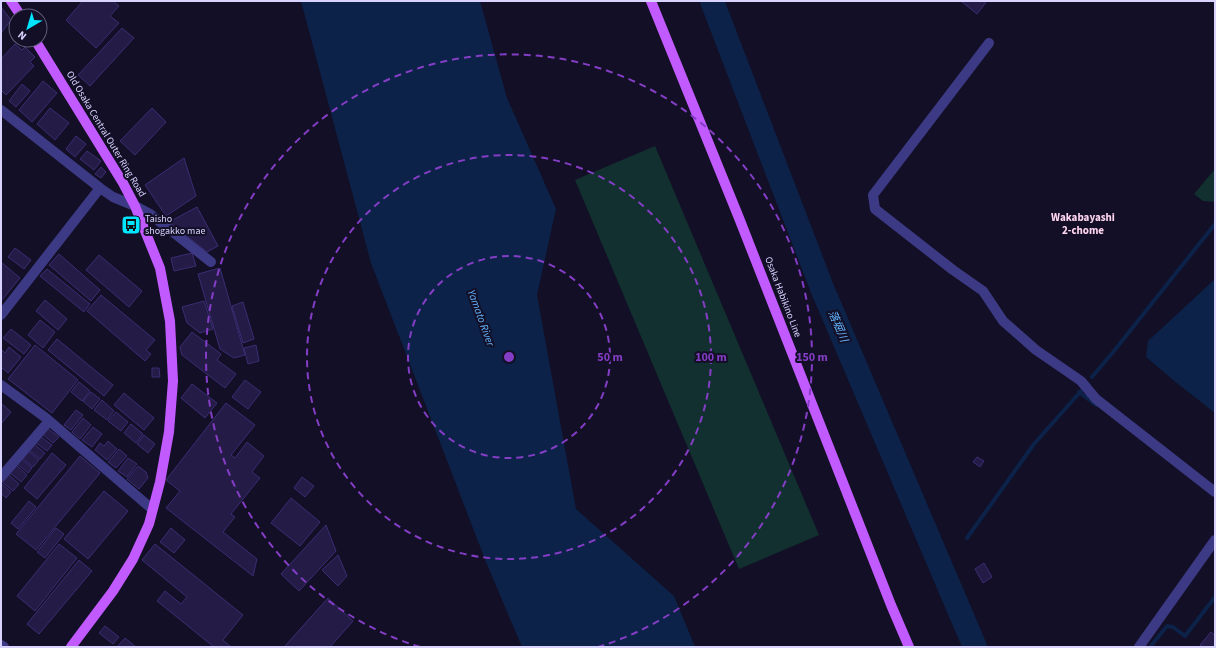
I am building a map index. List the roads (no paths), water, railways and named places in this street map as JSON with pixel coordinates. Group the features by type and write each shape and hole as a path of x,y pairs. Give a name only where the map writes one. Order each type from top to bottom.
{"main road":[{"name":"Osaka Habikino Line","path":"651,1 739,218 891,605 909,647"},
{"name":"Old Osaka Central Outer Ring Road","path":"40,48 123,182 135,206 160,268 170,320 173,381 169,432 160,482 149,524 133,559 113,591 71,647"}],"street":[{"path":"989,43 873,195 875,209 953,270 983,291 1003,321 1036,350 1081,381 1096,399 1215,492"},
{"path":"1,110 100,188 113,197 150,214 211,262"},
{"path":"1,315 100,188"},
{"path":"1,385 49,421 152,509"},
{"path":"1,477 49,421"},
{"path":"1139,647 1215,540"}],"water":[{"name":"Yamato River","path":"301,1 480,1 507,98 556,209 537,295 576,509 674,596 695,647 522,647 486,562 371,263"},
{"path":"1215,279 1215,413 1146,357 1148,341"}],"waterway":[{"name":"落堀川","path":"712,1 822,288 975,647"},
{"path":"1092,377 1215,224"},
{"path":"967,538 1034,444 1081,391"},
{"path":"1079,392 1096,405"},
{"path":"1150,647 1167,626 1173,627 1185,636 1215,597"}],"place":[{"name":"Taisho shogakko mae","path":"131,225"}],"district":[{"name":"Wakabayashi 2-chome","path":"1083,223"}]}
